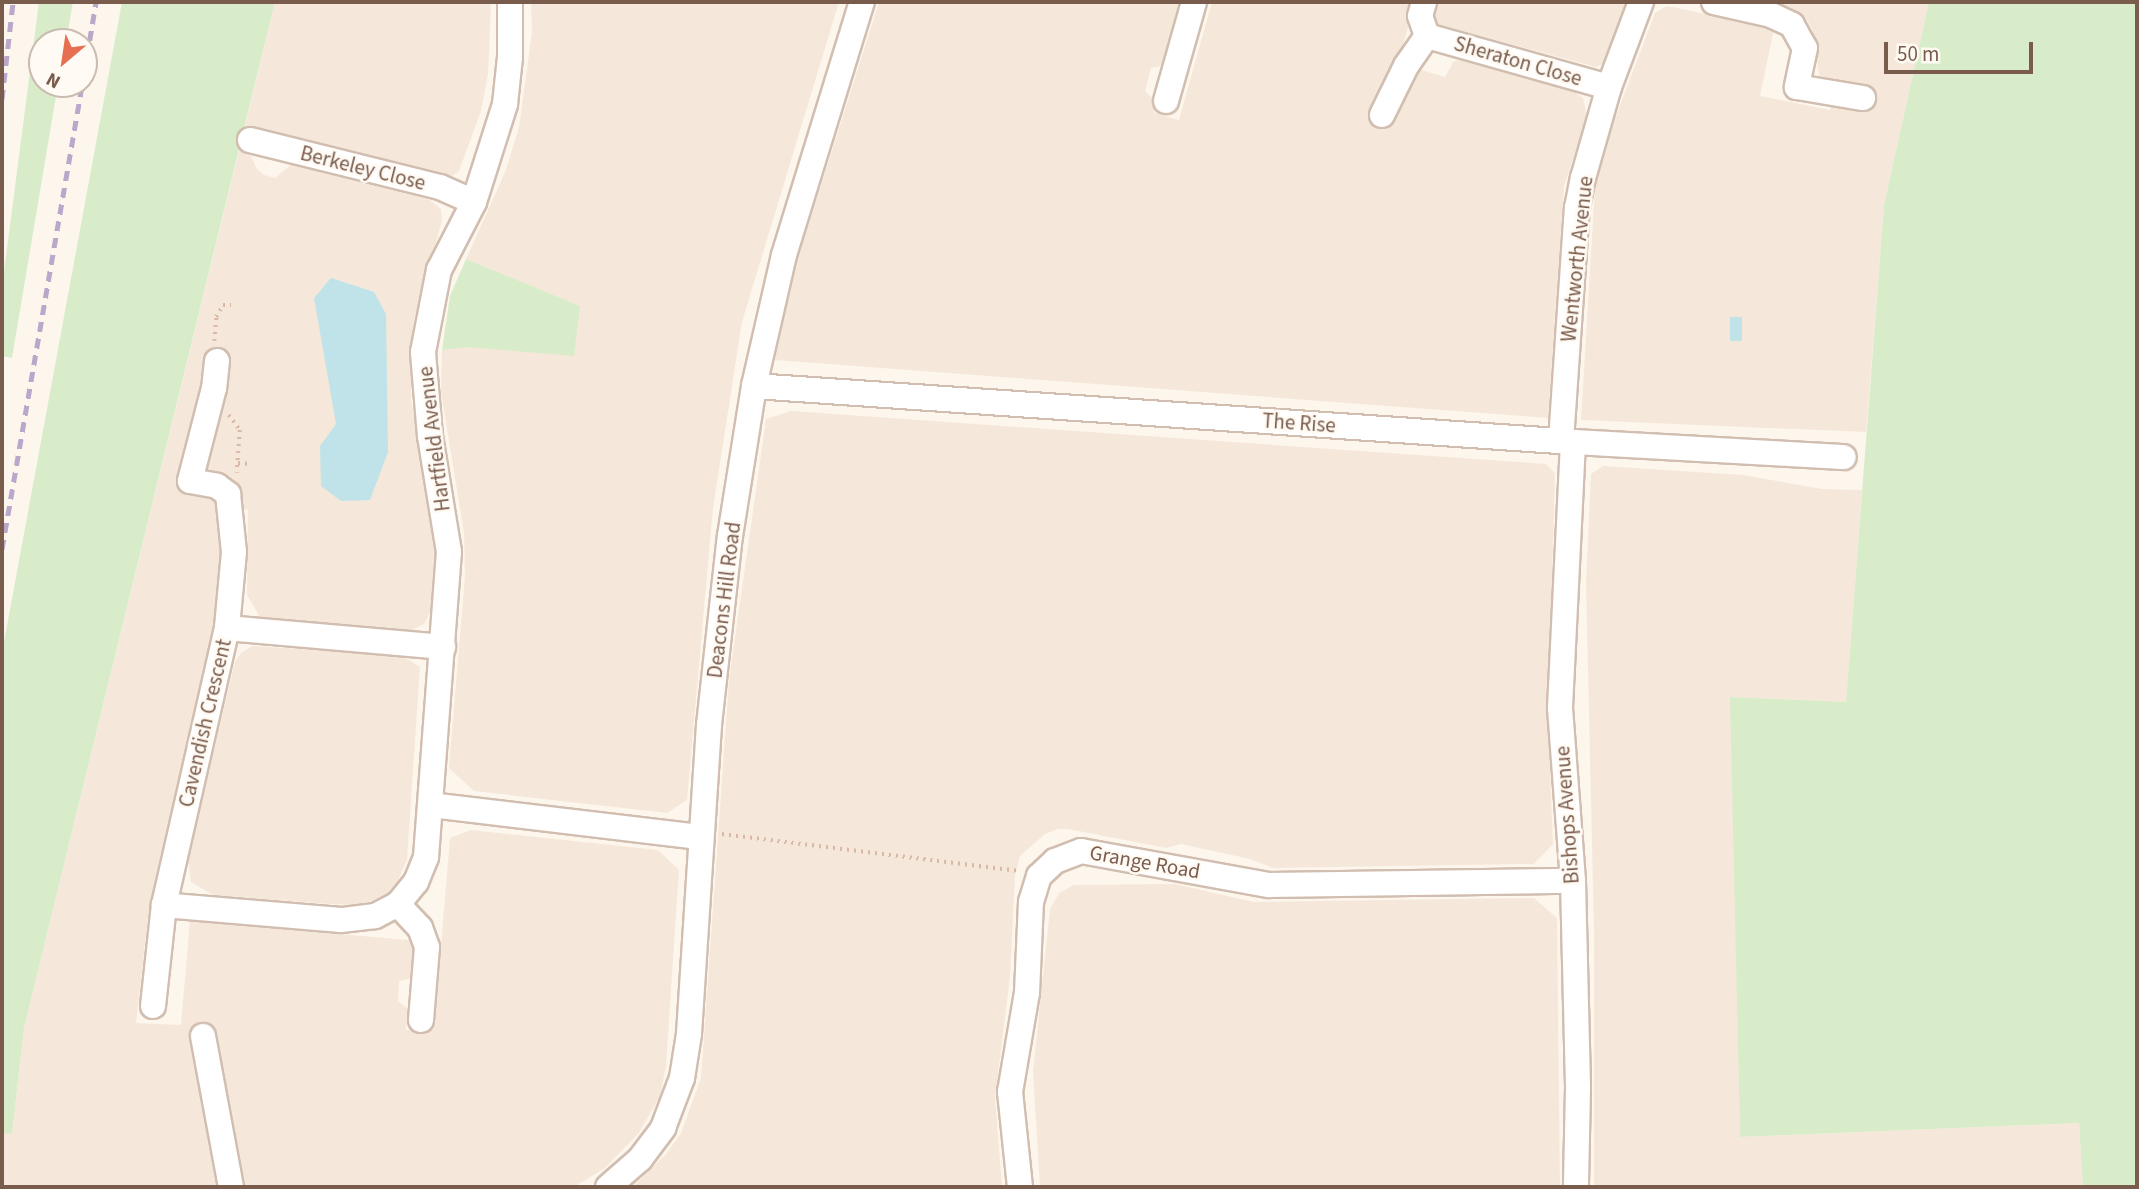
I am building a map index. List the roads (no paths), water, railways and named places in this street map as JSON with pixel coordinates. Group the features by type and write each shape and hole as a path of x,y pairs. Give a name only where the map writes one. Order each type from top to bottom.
{"street":[{"name":"Hartfield Avenue","path":"398,904 416,882 426,858 449,552 430,436 424,352 439,271 474,202 505,104 510,57 510,2"},
{"name":"Deacons Hill Road","path":"608,1187 640,1159 663,1128 682,1078 689,1034 730,536 754,387 767,316 784,255 862,2"},
{"path":"1166,101 1194,2"},
{"name":"Sheraton Close","path":"1424,2 1420,16 1427,36"},
{"name":"Wentworth Avenue","path":"1567,442 1577,208 1588,156 1609,87 1641,2"},
{"path":"1714,2 1771,15 1792,24 1805,48 1797,87 1863,98"},
{"name":"Sheraton Close","path":"1427,36 1609,87"},
{"name":"Sheraton Close","path":"1382,115 1406,66 1427,36"},
{"name":"Berkeley Close","path":"250,140 440,187 474,202"},
{"path":"216,361 214,388 190,481 217,486 228,494 232,512 233,564 227,628"},
{"name":"The Rise","path":"754,387 1567,442 1844,457"},
{"name":"Bishops Avenue","path":"1567,442 1560,708 1573,881 1578,1088 1576,1187"},
{"name":"Cavendish Crescent","path":"153,1006 164,905 227,628 443,647"},
{"path":"430,805 706,835"},
{"name":"Grange Road","path":"1020,1187 1010,1092 1027,993 1031,902 1039,876 1055,861 1081,851 1269,885 1573,881"},
{"path":"164,905 341,920 375,916 398,904 421,929 427,947 421,1020"},
{"path":"203,1036 231,1187"}],"water":[{"path":"331,278 374,292 386,314 388,452 370,500 341,501 321,486 320,446 336,424 314,298"},
{"path":"1730,317 1742,317 1742,341 1730,341"}],"railway":[{"path":"2,99 13,2"},
{"path":"92,28 96,2"},
{"path":"2,549 80,98"}]}
